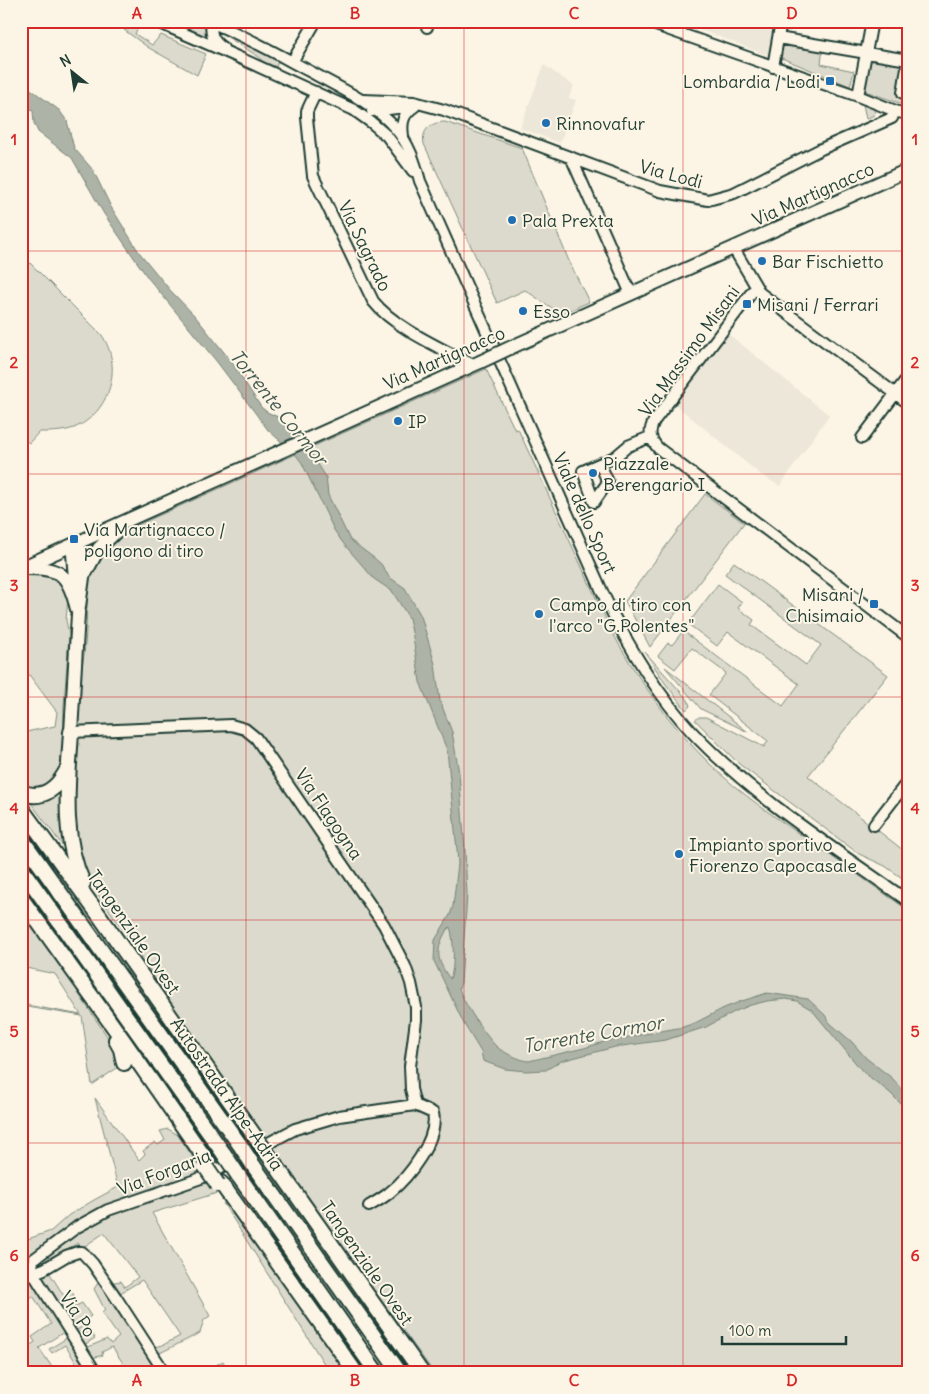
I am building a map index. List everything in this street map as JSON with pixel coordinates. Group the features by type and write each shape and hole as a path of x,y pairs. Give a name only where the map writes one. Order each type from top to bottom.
{"highway":[{"path":"71,732 68,823 70,847 82,881 99,915"},
{"path":"21,792 32,795 51,791 56,788 69,765"},
{"name":"Tangenziale Ovest","path":"21,808 99,915 422,1373"},
{"name":"Autostrada Alpe-Adria","path":"21,838 400,1373"},
{"name":"Autostrada Alpe-Adria","path":"21,868 378,1373"},
{"path":"21,898 82,982 220,1184 240,1208 356,1373"},
{"path":"82,982 89,1002 122,1049 124,1063"},
{"path":"180,1133 207,1165"}],"main road":[{"name":"Via Martignacco","path":"21,568 908,170"},
{"name":"Via Martignacco","path":"85,575 99,548 131,519"},
{"name":"Via Martignacco","path":"71,732 78,614 85,575 84,556 76,544"},
{"name":"Via Martignacco","path":"76,544 73,554 78,614"},
{"name":"Via Martignacco","path":"21,568 51,570 63,576 70,586 78,614"}],"street":[{"name":"Viale dello Sport","path":"155,21 354,110 387,136 420,181"},
{"path":"284,78 291,62 316,21"},
{"path":"644,21 858,96 900,112 908,120"},
{"path":"773,67 781,21"},
{"path":"858,96 872,21"},
{"name":"Viale dello Sport","path":"211,22 242,35 360,99 388,121 403,137 420,181 605,598 630,646 652,680 691,730 727,765 796,820 908,901"},
{"path":"211,22 211,32 214,39 231,54"},
{"path":"778,38 908,60 903,93 908,94"},
{"name":"Via Sagrado","path":"316,92 307,111 313,176 373,301 385,314 417,334 476,363"},
{"name":"Via Lodi","path":"360,99 409,102 467,117 660,191 708,200 734,193 821,149 892,118 900,112"},
{"path":"403,137 401,128 403,117 415,106"},
{"name":"Via Lodi","path":"354,110 428,106"},
{"path":"571,157 631,294"},
{"path":"734,248 755,288 760,293 908,403"},
{"name":"Via Massimo Misani","path":"755,288 654,421 650,430 650,438 662,451 908,637"},
{"path":"862,438 908,377"},
{"path":"600,464 615,457 628,446 650,438"},
{"name":"Via Flagogna","path":"71,732 230,725 244,729 256,738 384,925 406,966 412,983 416,1007 410,1066 411,1089 415,1105"},
{"path":"874,825 908,781"},
{"path":"369,1206 388,1194 405,1177 425,1149 434,1132 435,1120 433,1113 415,1105"},
{"name":"Via Forgaria","path":"28,1275 34,1259 77,1226 108,1210 204,1177 279,1137 309,1125 339,1116 415,1105"},
{"path":"28,1275 66,1256 78,1252 85,1254 165,1373"},
{"name":"Via Po","path":"28,1275 96,1373"}],"shaded area":[{"path":"167,21 195,21 208,26 206,33 208,39"},
{"path":"674,21 775,21 769,56 720,37"},
{"path":"139,26 135,34 152,45 161,35 206,54 197,75 149,48 124,30"},
{"path":"214,26 279,59 276,67 262,61 259,57 213,28"},
{"path":"782,41 823,48 821,64 854,71 850,86 779,57"},
{"path":"870,55 905,62 908,106 865,91"},
{"path":"544,65 574,86 569,98 576,100 570,117 572,118 569,124 567,124 560,143 520,128"},
{"path":"21,82 59,110 67,121 74,148 93,170 111,207 139,252 170,290 195,316 231,361 261,407 278,417 313,456 326,477 328,495 350,540 381,564 389,577 405,588 421,616 435,664 440,701 452,732 459,773 467,895 461,983 459,988 481,1028 493,1042 507,1054 529,1061 607,1041 683,1027 724,1008 767,993 808,999 866,1058 892,1078 908,1095 908,1111 889,1092 863,1072 812,1010 797,1001 786,999 751,1005 706,1027 666,1040 615,1047 561,1061 546,1070 505,1069 483,1061 481,1052 464,1024 434,961 435,940 450,915 453,906 458,864 457,850 447,750 420,682 409,618 392,591 374,579 343,543 334,530 302,463 296,455 268,430 217,362 148,278 104,214 72,158 38,132 34,123 33,111 21,106","holes":["450,927 453,961 450,979 439,959 439,949 443,937"]},
{"path":"863,104 873,108 874,115 866,119"},
{"path":"445,122 522,148 569,261 589,302 561,314 525,290 497,303 424,144 424,135 428,128 435,123"},
{"path":"21,254 101,334 112,360 110,387 97,411 86,421 74,428 53,432 39,432 29,443 21,436"},
{"path":"726,332 829,415 780,486 761,475 672,402"},
{"path":"486,369 515,430 518,429 610,628 642,682 667,716 694,748 746,796 908,910 908,1373 434,1373 271,1148 173,1008 136,948 87,879 73,830 77,685 85,645 88,577 96,559 131,528"},
{"path":"705,494 744,523 650,647 625,601"},
{"path":"734,562 888,675 808,776 903,850 908,867 908,882 885,866 859,854 739,764 695,720 699,717 706,717 764,747 768,741 709,695 726,673 692,648 675,669 658,656 668,643 672,645 683,631 783,706 799,684 728,632 717,646 688,624 718,584 742,602 738,608 754,620 751,625 806,665 821,645 725,574"},
{"path":"47,573 63,582 68,598 66,620 69,635 62,765 54,779 45,785 31,789 21,786 21,733 55,726 57,712 21,664 21,574"},
{"path":"645,652 688,700 690,706 686,710 665,683"},
{"path":"665,667 748,732 701,709"},
{"path":"63,787 62,820 65,849 28,799"},
{"path":"21,907 75,981 78,993 117,1051 120,1066 92,1085 82,1016 21,1006 21,1004 81,1015 55,974 21,967"},
{"path":"95,1098 139,1160 145,1154 143,1151 155,1142 158,1145 165,1140 160,1131 168,1129 178,1135 204,1174 150,1193 47,1244 21,1264 21,1243 51,1231 69,1215 118,1187"},
{"path":"208,1180 217,1193 152,1213 210,1316 204,1320 200,1333 158,1354 152,1348 163,1345 180,1336 142,1280 117,1295 109,1283 121,1281 125,1287 138,1277 104,1233 82,1248 78,1243 39,1264 39,1260 79,1230 109,1213"},
{"path":"223,1203 240,1218 350,1373 330,1373"},
{"path":"49,1272 64,1296 72,1292 74,1295 59,1306 40,1276"},
{"path":"30,1280 64,1332 39,1348 56,1373 21,1373 21,1351 35,1342 32,1337 51,1324 33,1296 21,1304 21,1285"},
{"path":"100,1280 161,1373 101,1373 97,1366 109,1372 123,1363 112,1347 102,1352 103,1355 92,1358 86,1348 107,1339 111,1344 119,1337 102,1313 105,1310 94,1289"},
{"path":"82,1303 91,1316 73,1328 63,1312"},
{"path":"86,1324 95,1338 84,1345 75,1331"},
{"path":"67,1338 90,1373 81,1373 65,1345 52,1353 49,1349"},
{"path":"223,1361 229,1373 202,1373"}],"place":[{"name":"Lombardia / Lodi","path":"830,81"},
{"name":"Rinnovafur","path":"546,123"},
{"name":"Pala Prexta","path":"512,220"},
{"name":"Bar Fischietto","path":"762,261"},
{"name":"Misani / Ferrari","path":"747,304"},
{"name":"Esso","path":"523,311"},
{"name":"IP","path":"398,421"},
{"name":"Piazzale Berengario I","path":"593,473"},
{"name":"Via Martignacco / poligono di tiro","path":"74,539"},
{"name":"Misani / Chisimaio","path":"874,604"},
{"name":"Campo di tiro con l'arco \"G.Polentes\"","path":"539,614"},
{"name":"Impianto sportivo Fiorenzo Capocasale","path":"679,854"}],"water label":[{"name":"Torrente Cormor","path":"279,407"},
{"name":"Torrente Cormor","path":"593,1034"}]}
